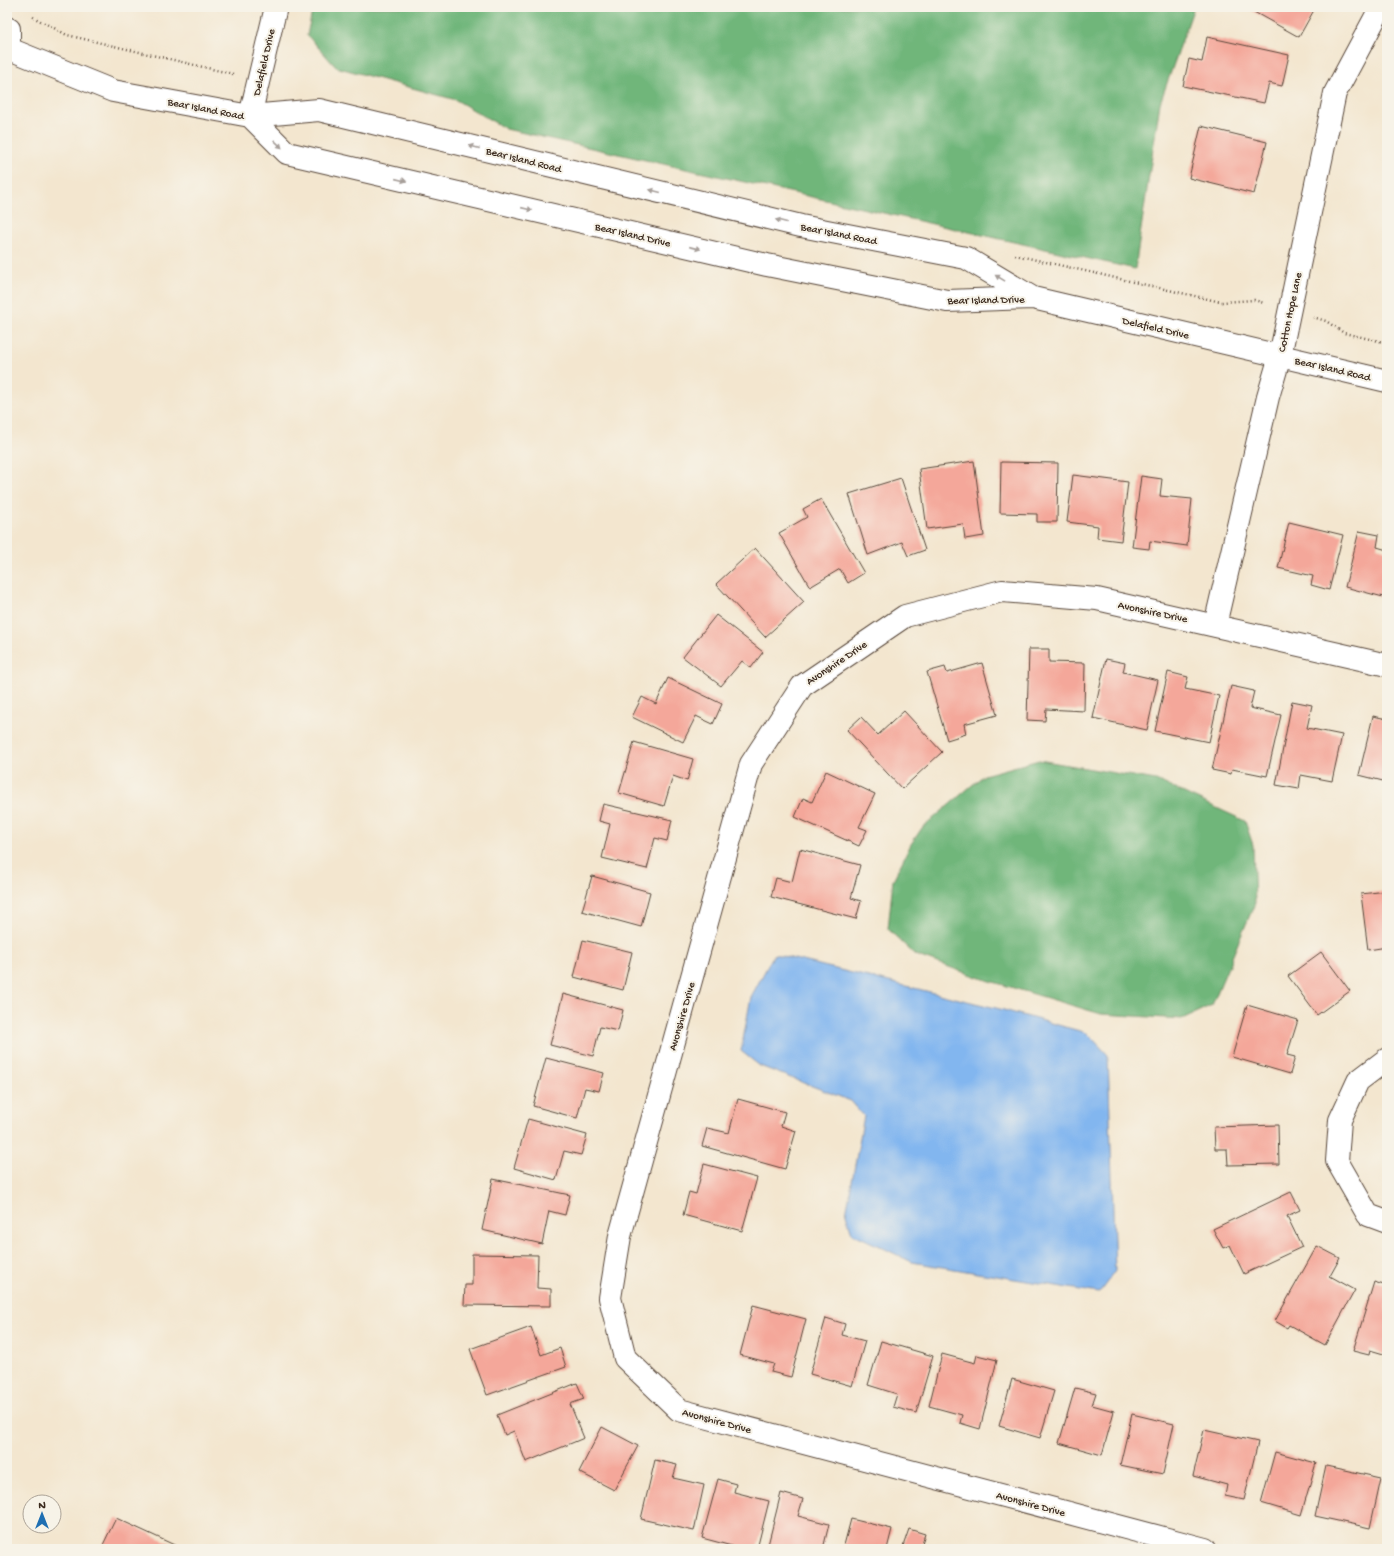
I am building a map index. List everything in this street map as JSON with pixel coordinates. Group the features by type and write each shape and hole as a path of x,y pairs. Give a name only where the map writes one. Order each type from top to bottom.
{"street":[{"name":"Delafield Drive","path":"250,116 276,7"},
{"name":"Cotton Hope Lane","path":"1215,625 1268,397 1280,356 1335,93 1381,7"},
{"name":"Bear Island Road","path":"8,42 113,91 250,116 319,110 801,226 966,258 1033,298"},
{"name":"Bear Island Drive","path":"250,116 288,153 759,264 947,301 1033,298"},
{"name":"Delafield Drive","path":"1033,298 1280,356"},
{"name":"Bear Island Road","path":"1280,356 1387,381"},
{"name":"Avonshire Drive","path":"1205,1549 679,1410 625,1358 610,1298 620,1236 751,764 802,686 905,616 1002,591 1097,599 1387,665"},
{"path":"1387,1058 1358,1080 1340,1120 1337,1161 1368,1215 1387,1222"}],"green space":[{"path":"313,7 1194,7 1160,103 1135,269 506,129 456,100 336,67 307,35"},
{"path":"1039,760 1156,780 1245,821 1253,845 1255,903 1212,1005 1182,1019 1101,1014 980,978 915,955 888,929 893,880 911,844 922,828 984,775"}],"water":[{"path":"774,954 1000,1009 1087,1033 1108,1055 1115,1271 1099,1293 912,1262 852,1233 846,1214 864,1116 851,1101 760,1066 741,1051 751,997"}],"building":[{"path":"1245,7 1308,7 1314,10 1299,37"},
{"path":"1207,37 1289,55 1282,86 1269,83 1264,103 1183,86 1189,59 1202,62"},
{"path":"1201,126 1267,142 1254,194 1189,178"},
{"path":"974,461 984,536 965,539 963,524 927,529 919,469"},
{"path":"1001,462 1058,463 1057,522 1037,522 1037,514 1000,513"},
{"path":"1073,475 1128,482 1121,541 1097,538 1098,526 1067,522"},
{"path":"1141,476 1162,479 1160,496 1192,499 1187,546 1150,541 1149,549 1132,547"},
{"path":"901,478 925,550 908,556 902,542 868,555 849,494"},
{"path":"821,499 864,573 848,583 840,569 810,587 779,533 807,517 803,509"},
{"path":"1289,522 1343,535 1329,590 1311,585 1313,576 1278,568"},
{"path":"1359,531 1379,535 1377,547 1387,550 1387,598 1345,587"},
{"path":"755,548 804,602 765,637 716,584"},
{"path":"716,615 763,652 751,668 742,661 721,686 683,657"},
{"path":"1029,649 1049,649 1049,662 1085,663 1084,711 1046,709 1045,721 1027,720"},
{"path":"1106,659 1125,663 1123,672 1158,680 1147,730 1093,718"},
{"path":"982,663 997,715 964,724 966,734 947,740 927,672 945,667 947,673"},
{"path":"1168,672 1188,677 1185,689 1219,696 1209,742 1155,731"},
{"path":"668,678 722,704 713,724 696,716 683,742 632,717 642,697 656,704"},
{"path":"1231,686 1254,691 1250,708 1281,715 1267,776 1232,769 1231,774 1212,770"},
{"path":"1292,701 1312,705 1307,728 1342,735 1332,781 1301,775 1299,789 1276,785"},
{"path":"904,711 942,752 902,789 847,730 861,717 878,735"},
{"path":"1373,716 1387,719 1387,782 1359,775"},
{"path":"634,742 693,759 687,781 673,776 664,806 619,793"},
{"path":"826,771 875,794 859,827 867,830 859,846 795,817 803,798 812,802"},
{"path":"603,804 672,820 667,841 655,838 647,869 602,858 610,824 599,821"},
{"path":"800,849 860,865 851,898 861,901 856,919 771,897 776,878 792,882"},
{"path":"592,876 650,892 641,927 582,911"},
{"path":"1387,891 1387,947 1368,950 1361,894"},
{"path":"583,940 632,952 623,990 574,977"},
{"path":"1321,952 1350,991 1317,1015 1288,976"},
{"path":"563,994 623,1010 618,1031 600,1027 593,1056 550,1045"},
{"path":"1247,1005 1298,1020 1287,1055 1295,1057 1290,1074 1232,1057"},
{"path":"546,1058 604,1073 599,1091 585,1088 577,1118 533,1106"},
{"path":"738,1099 785,1112 781,1126 796,1131 785,1169 702,1146 707,1128 729,1133"},
{"path":"528,1119 587,1135 581,1155 564,1151 556,1180 514,1168"},
{"path":"1278,1125 1279,1164 1228,1165 1227,1149 1215,1149 1214,1127"},
{"path":"704,1164 757,1178 742,1231 683,1215 689,1192 696,1194"},
{"path":"493,1179 570,1195 565,1215 549,1211 542,1244 482,1230"},
{"path":"1291,1192 1300,1210 1287,1216 1302,1247 1244,1274 1230,1245 1223,1248 1213,1229"},
{"path":"1317,1246 1340,1258 1330,1276 1355,1290 1325,1345 1289,1325 1287,1328 1275,1321"},
{"path":"472,1254 538,1255 537,1288 551,1289 551,1306 464,1305 465,1285 472,1285"},
{"path":"1374,1282 1387,1286 1387,1355 1370,1350 1369,1355 1353,1351"},
{"path":"753,1305 806,1319 791,1377 771,1372 774,1364 740,1355"},
{"path":"826,1318 845,1324 842,1335 865,1341 852,1386 810,1374"},
{"path":"531,1327 541,1355 560,1348 566,1367 487,1395 470,1349"},
{"path":"881,1341 933,1356 916,1413 893,1407 897,1394 868,1385"},
{"path":"942,1354 975,1363 977,1355 997,1360 980,1429 960,1423 962,1415 929,1406"},
{"path":"1012,1379 1054,1391 1040,1438 999,1426"},
{"path":"577,1383 584,1399 570,1404 584,1438 526,1462 514,1431 505,1435 497,1415"},
{"path":"1075,1388 1096,1393 1092,1405 1114,1411 1102,1455 1059,1443"},
{"path":"1132,1414 1174,1424 1163,1474 1120,1465"},
{"path":"602,1427 638,1446 614,1490 579,1472"},
{"path":"1204,1430 1258,1442 1244,1500 1225,1496 1227,1485 1193,1476"},
{"path":"1275,1452 1316,1463 1301,1515 1261,1503"},
{"path":"655,1460 677,1465 673,1478 704,1485 694,1531 641,1519"},
{"path":"1326,1466 1381,1478 1370,1528 1315,1516"},
{"path":"718,1479 736,1484 734,1492 769,1501 757,1549 743,1549 702,1538"},
{"path":"781,1493 803,1499 798,1516 829,1524 823,1549 767,1549"},
{"path":"116,1518 183,1549 101,1549"},
{"path":"851,1519 892,1529 887,1549 843,1549"},
{"path":"909,1529 925,1534 922,1543 939,1549 902,1549"}]}
